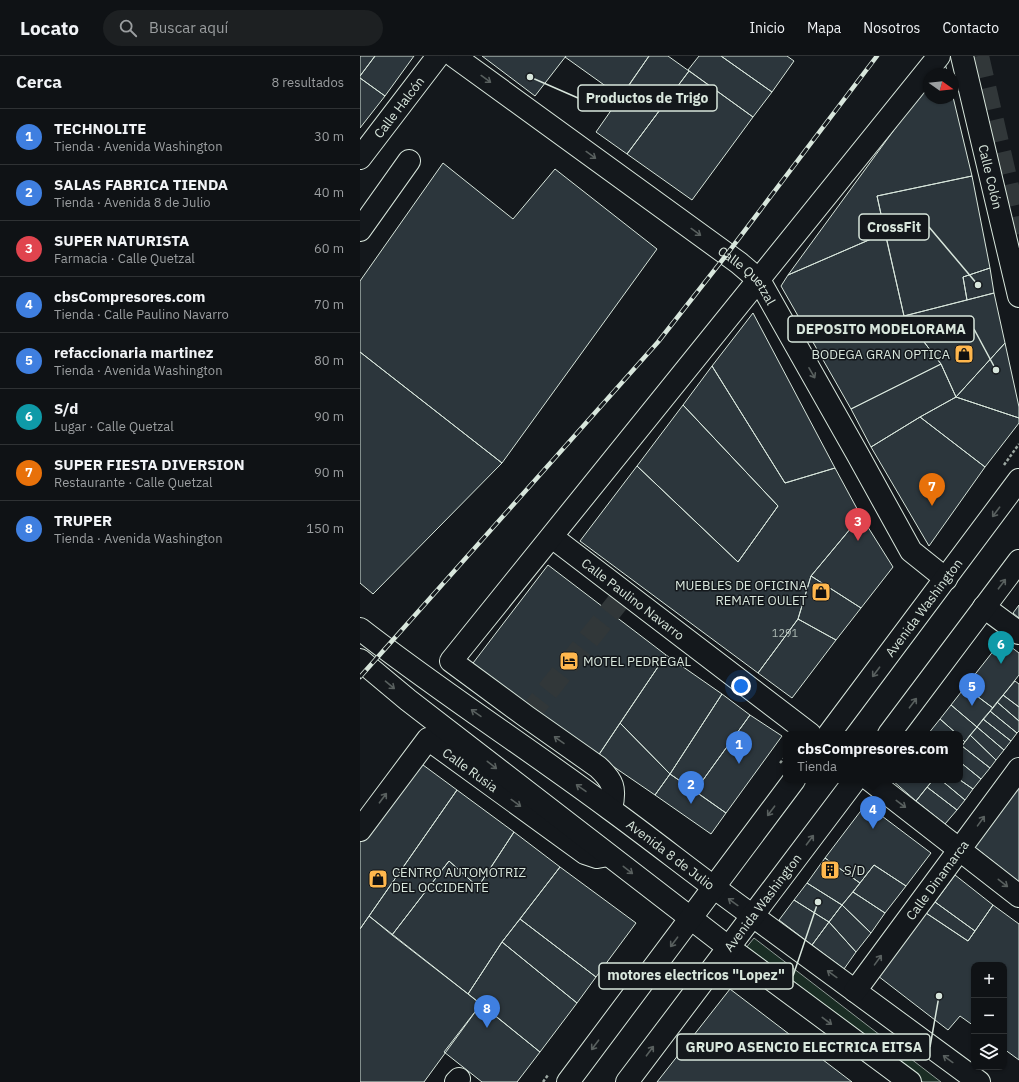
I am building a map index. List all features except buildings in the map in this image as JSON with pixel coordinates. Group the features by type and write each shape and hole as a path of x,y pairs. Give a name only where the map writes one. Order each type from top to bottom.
{"street":[{"name":"Calle Halcón","path":"360,158 438,56"},
{"name":"Calle Quetzal","path":"454,56 739,263 759,280 858,455 910,551 946,579"},
{"path":"611,809 614,798 613,787 608,777 593,764 451,661 939,56"},
{"name":"Calle Colón","path":"962,56 1019,296"},
{"path":"360,230 409,162"},
{"name":"Avenida Washington","path":"831,731 1019,480"},
{"name":"Calle Paulino Navarro","path":"552,536 806,731"},
{"path":"891,731 1019,561"},
{"path":"984,607 1019,633"},
{"name":"Avenida 8 de Julio","path":"360,629 426,678 611,809 713,888 979,1082"},
{"path":"360,660 408,700 691,919 910,1082"},
{"name":"Calle Rusia","path":"360,830 428,739 585,853 597,857 608,855"},
{"name":"Calle Dinamarca","path":"855,991 1019,769"},
{"path":"568,1082 792,783"},
{"name":"Avenida Washington","path":"627,1082 853,783"},
{"path":"874,783 1019,896"}],"green space":[{"path":"754,938 941,1082 923,1082 741,954"}],"tunnel":[{"path":"978,56 1019,234"},
{"path":"527,717 625,593"}],"railway":[{"path":"360,677 658,342 727,254 877,56"}],"place":[{"name":"Productos de Trigo","path":"530,77"},
{"name":"CrossFit","path":"978,285"},
{"name":"BODEGA GRAN OPTICA","path":"964,354"},
{"name":"DEPOSITO MODELORAMA","path":"996,370"},
{"name":"SUPER FIESTA DIVERSION","path":"932,506"},
{"name":"SUPER NATURISTA","path":"858,541"},
{"name":"MUEBLES DE OFICINA REMATE OULET","path":"821,592"},
{"name":"MOTEL PEDREGAL","path":"569,661"},
{"name":"S/d","path":"1001,664"},
{"name":"refaccionaria martinez","path":"972,706"},
{"name":"TECHNOLITE","path":"739,764"},
{"name":"SALAS FABRICA TIENDA","path":"691,804"},
{"name":"cbsCompresores.com","path":"873,829"},
{"name":"S/D","path":"830,870"},
{"name":"CENTRO AUTOMOTRIZ DEL OCCIDENTE","path":"378,879"},
{"name":"motores electricos \"Lopez\"","path":"818,902"},
{"name":"GRUPO ASENCIO ELECTRICA EITSA","path":"939,996"},
{"name":"TRUPER","path":"487,1028"}]}
